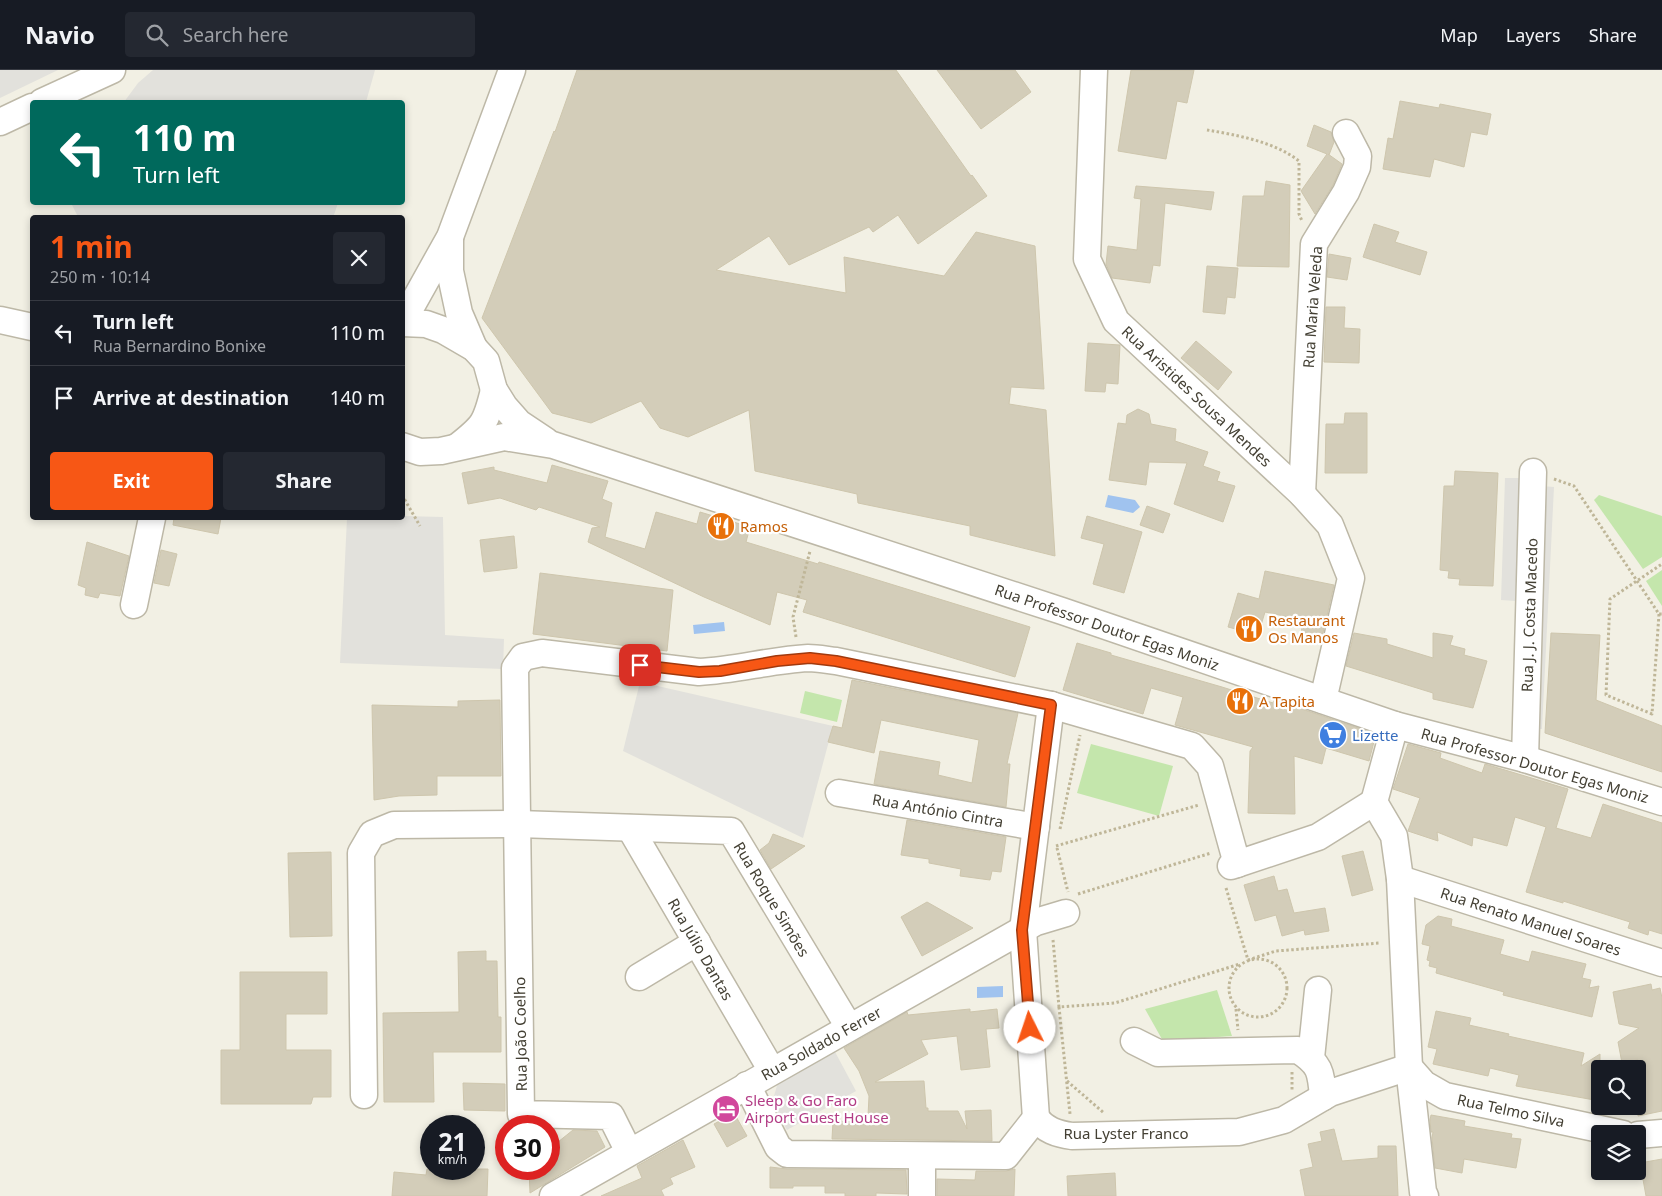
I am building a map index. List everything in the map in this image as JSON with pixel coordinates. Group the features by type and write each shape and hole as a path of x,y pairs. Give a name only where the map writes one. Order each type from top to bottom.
{"street":[{"path":"46,100 112,70"},
{"path":"405,318 450,236 512,70"},
{"name":"Rua Aristides Sousa Mendes","path":"1094,70 1087,259 1116,321 1302,494 1330,525 1351,578 1323,700"},
{"path":"0,122 30,108"},
{"name":"Rua Maria Veleda","path":"1302,494 1314,244 1346,192 1357,167 1358,156 1346,133"},
{"path":"450,236 450,271 457,305 474,348"},
{"path":"0,320 30,327"},
{"path":"405,323 426,324 443,330 474,348 486,361 494,390 504,406 519,423 553,445"},
{"path":"454,448 480,427 488,414 494,390"},
{"path":"405,447 420,452 454,448 504,437 553,445"},
{"name":"Rua Professor Doutor Egas Moniz","path":"553,445 1062,611 1395,725 1525,759 1662,802"},
{"name":"Rua J. J. Costa Macedo","path":"1525,759 1533,472"},
{"path":"134,605 152,520"},
{"path":"518,824 515,668 523,657 542,653 699,672 720,671 777,661 810,658 836,661 1051,705 1192,746 1210,766 1232,866 1318,837 1374,802 1395,725"},
{"path":"747,1085 778,1147 787,1154 1006,1156 1036,1118 1022,930 1045,850 1036,827 1051,705"},
{"name":"Rua António Cintra","path":"839,793 1036,827"},
{"path":"1374,802 1394,836 1400,879 1409,1067 1422,1192 1425,1196"},
{"path":"364,1095 361,853 372,834 394,824 518,824 630,828"},
{"name":"Rua João Coelho","path":"518,824 520,1114 611,1116 629,1152"},
{"name":"Rua Júlio Dantas","path":"630,828 772,1071"},
{"name":"Rua Roque Simões","path":"630,828 731,831 849,1027"},
{"name":"Rua Renato Manuel Soares","path":"1400,879 1662,963"},
{"name":"Rua Soldado Ferrer","path":"553,1196 1036,922 1058,916"},
{"path":"640,976 697,942"},
{"path":"1301,1064 1318,990"},
{"path":"1134,1041 1158,1053 1298,1050 1301,1064"},
{"path":"1301,1064 1321,1074 1323,1097"},
{"name":"Rua Lyster Franco","path":"1036,1118 1042,1126 1057,1134 1073,1122 1239,1132 1284,1120 1330,1093 1409,1067"},
{"name":"Rua Telmo Silva","path":"1409,1067 1424,1084 1445,1096 1591,1127"},
{"path":"1646,1134 1662,1133"},
{"path":"922,1156 922,1196"}],"path":[{"path":"1207,130 1236,135 1288,152 1299,161 1299,214 1314,244"},
{"path":"1533,472 1574,486 1637,581 1660,614 1652,714 1606,695 1610,599 1637,581 1662,564"},
{"path":"405,500 420,526"},
{"path":"800,659 793,617 815,531"},
{"path":"1084,715 1045,850 1069,896 1232,866 1248,960"},
{"path":"1045,850 1219,800"},
{"path":"1058,916 1060,1007 1066,1081 1073,1122"},
{"path":"1060,1007 1115,1003 1276,951 1403,942"},
{"path":"1240,964 1233,971 1229,980 1230,1000 1244,1014 1264,1017 1273,1013 1281,1007 1286,998 1286,979 1282,971 1275,964 1267,960 1258,958 1248,960"},
{"path":"1292,1098 1301,1064"},
{"path":"1066,1081 1104,1113 1096,1114"}],"green space":[{"path":"1599,495 1662,516 1662,557 1643,569 1594,500"},
{"path":"1662,570 1662,606 1646,581"},
{"path":"805,691 842,700 837,722 800,713"},
{"path":"1091,744 1173,766 1159,816 1077,793"},
{"path":"1217,990 1232,1036 1163,1041 1145,1009"}],"shaded area":[{"path":"0,70 58,70 0,98"},
{"path":"153,70 375,70 367,100 125,100 138,83"},
{"path":"72,205 337,205 334,215 77,215"},
{"path":"1505,478 1521,478 1516,601 1501,600"},
{"path":"1541,486 1554,487 1542,729 1530,729"},
{"path":"405,516 443,517 445,635 504,639 503,669 340,663 347,520 405,520"},
{"path":"640,682 833,726 803,838 623,751"},
{"path":"834,1050 856,1091 787,1130 772,1103 778,1082"}],"water":[{"path":"1108,495 1135,500 1140,507 1133,513 1105,507"},
{"path":"724,622 725,631 694,634 693,625"},
{"path":"1003,986 1003,997 977,998 977,987"}],"building":[{"path":"577,70 896,70 987,196 918,244 898,215 873,232 869,227 789,265 769,236 716,270 846,293 844,257 944,276 976,232 1035,246 1044,389 1011,387 1009,404 1046,410 1055,556 970,535 970,526 858,503 857,494 755,471 749,410 688,437 660,428 641,401 591,423 552,413 482,318 555,132"},
{"path":"937,70 1015,70 1031,92 981,129"},
{"path":"1131,70 1194,70 1187,103 1177,101 1166,159 1118,151"},
{"path":"1400,101 1439,108 1440,104 1491,114 1487,135 1471,132 1464,167 1434,159 1430,177 1383,169 1388,138 1393,139"},
{"path":"1314,125 1331,132 1334,142 1329,155 1342,164 1333,185 1315,214 1301,191 1327,154 1307,146"},
{"path":"1266,181 1290,185 1289,267 1237,266 1243,196 1264,196"},
{"path":"1136,186 1214,192 1211,210 1165,203 1160,266 1153,265 1150,283 1112,278 1106,264 1108,246 1137,250 1141,199 1134,198"},
{"path":"1374,224 1399,232 1395,242 1427,252 1420,275 1363,257"},
{"path":"1329,254 1351,258 1347,280 1327,277"},
{"path":"1207,266 1238,268 1235,298 1227,297 1225,314 1203,312"},
{"path":"1326,307 1345,307 1344,328 1360,329 1359,363 1324,362"},
{"path":"1196,341 1232,372 1218,390 1181,358"},
{"path":"1088,343 1120,345 1118,384 1106,383 1105,392 1085,391"},
{"path":"1138,409 1149,414 1151,424 1176,429 1175,441 1208,452 1203,466 1220,472 1217,481 1235,486 1223,522 1174,504 1187,463 1149,462 1146,485 1109,480 1118,423 1126,424 1127,415"},
{"path":"1345,413 1367,413 1367,473 1325,473 1326,424 1344,424"},
{"path":"552,465 608,481 602,499 612,503 605,537 645,549 656,512 697,524 700,512 750,527 746,542 818,564 819,562 1030,627 1015,677 803,612 807,600 777,592 770,625 704,597 588,542 592,528 600,527 539,507 536,510 500,498 468,504 462,473 494,467 494,470 547,483"},
{"path":"1455,471 1498,473 1493,586 1459,585 1460,579 1448,578 1449,571 1440,570 1444,486 1454,486"},
{"path":"1147,506 1170,514 1163,533 1140,525"},
{"path":"1087,516 1142,532 1124,593 1093,584 1104,544 1081,538"},
{"path":"174,520 221,520 218,534 173,525"},
{"path":"514,536 517,568 484,572 480,540"},
{"path":"87,542 129,556 120,596 100,593 98,598 85,595 86,588 78,585"},
{"path":"161,550 177,554 169,586 154,583"},
{"path":"1265,571 1334,585 1322,637 1301,634 1303,620 1265,612 1258,635 1228,627 1238,593 1259,599"},
{"path":"540,573 673,590 667,651 533,634"},
{"path":"1354,633 1387,639 1387,644 1433,658 1433,633 1453,636 1450,645 1465,649 1464,655 1487,661 1473,708 1433,699 1433,693 1346,666"},
{"path":"1551,633 1600,635 1596,700 1662,726 1662,772 1545,733"},
{"path":"1077,643 1111,653 1111,655 1273,703 1274,700 1278,701 1376,734 1369,761 1326,748 1322,764 1294,756 1295,814 1248,813 1250,751 1253,747 1175,725 1183,697 1151,688 1143,714 1063,690"},
{"path":"852,680 1018,713 1007,764 1010,764 1006,807 874,784 880,751 940,762 938,775 972,783 979,740 881,720 874,753 828,742 833,726 842,728"},
{"path":"500,700 501,776 437,776 437,795 399,796 374,800 372,705 458,707 458,701"},
{"path":"1408,744 1441,753 1440,758 1482,773 1485,764 1568,789 1556,828 1591,838 1603,804 1662,823 1662,934 1649,930 1648,935 1628,928 1630,922 1563,901 1563,903 1526,892 1546,827 1515,817 1507,846 1473,837 1472,846 1437,832 1438,841 1408,831 1420,798 1393,789"},
{"path":"907,820 1006,837 1001,872 992,871 990,880 960,876 961,869 929,863 929,859 901,855"},
{"path":"773,834 805,846 771,869 760,850 769,843"},
{"path":"1363,851 1373,890 1352,896 1342,856"},
{"path":"331,852 332,936 290,937 288,853"},
{"path":"1274,876 1278,891 1287,889 1294,913 1325,908 1329,931 1305,935 1304,930 1282,936 1276,915 1255,921 1244,885"},
{"path":"927,902 973,928 922,956 901,917"},
{"path":"1438,916 1452,919 1451,926 1504,940 1500,954 1529,962 1532,951 1586,964 1582,978 1591,980 1589,988 1599,986 1592,1017 1503,995 1504,992 1436,973 1437,968 1429,966 1430,961 1427,960 1430,946 1422,944 1426,925"},
{"path":"486,951 486,961 497,961 498,1017 501,1017 501,1052 433,1052 434,1102 384,1102 383,1013 459,1012 458,952"},
{"path":"240,972 327,972 327,1014 286,1014 286,1050 331,1050 331,1097 313,1097 311,1104 221,1104 221,1050 240,1050"},
{"path":"1651,984 1652,990 1660,988 1662,998 1662,1111 1646,1114 1646,1060 1621,1060 1618,1042 1639,1028 1619,1024 1613,992"},
{"path":"970,1009 970,1012 997,1009 999,1028 986,1029 990,1067 961,1070 957,1036 921,1040 928,1054 875,1082 924,1081 926,1108 928,1108 928,1111 958,1111 967,1129 965,1111 991,1110 992,1141 832,1139 833,1121 857,1122 858,1115 868,1116 869,1096 859,1071 844,1048 907,1012 908,1015"},
{"path":"1436,1011 1471,1018 1469,1025 1584,1053 1581,1066 1600,1054 1600,1060 1591,1060 1591,1099 1516,1086 1519,1075 1490,1068 1488,1076 1433,1064 1437,1049 1428,1047"},
{"path":"463,1083 505,1084 505,1111 464,1110"},
{"path":"734,1113 747,1136 727,1147 714,1124"},
{"path":"1431,1115 1465,1121 1464,1126 1512,1134 1511,1138 1521,1139 1516,1168 1464,1159 1462,1173 1435,1168"},
{"path":"1334,1129 1342,1161 1378,1158 1378,1146 1396,1146 1398,1196 1305,1196 1300,1170 1313,1167 1308,1144 1322,1141 1320,1132"},
{"path":"573,1130 597,1131 605,1147 560,1175 560,1140"},
{"path":"683,1140 695,1167 670,1178 673,1184 661,1190 664,1196 601,1196 642,1178 637,1166"},
{"path":"1662,1159 1662,1196 1646,1196 1643,1180 1646,1180 1646,1162"},
{"path":"770,1167 787,1169 906,1170 907,1194 876,1193 876,1196 845,1196 845,1193 825,1193 825,1186 770,1188"},
{"path":"485,1169 488,1169 487,1196 392,1196 394,1172 420,1174 420,1180 485,1180"},
{"path":"1015,1169 1014,1196 937,1196 937,1179 975,1180 976,1171 1006,1171"},
{"path":"1115,1173 1116,1196 1068,1196 1067,1176"},
{"path":"529,1180 551,1180 530,1193"}],"place":[{"name":"Ramos","path":"721,526"},
{"name":"Restaurant Os Manos","path":"1249,629"},
{"name":"A Tapita","path":"1240,701"},
{"name":"Lizette","path":"1333,735"},
{"name":"Sleep & Go Faro Airport Guest House","path":"726,1109"}],"route":[{"path":"640,665 699,672 720,671 777,661 810,658 836,661 1051,705 1022,930 1030,1028"}]}
